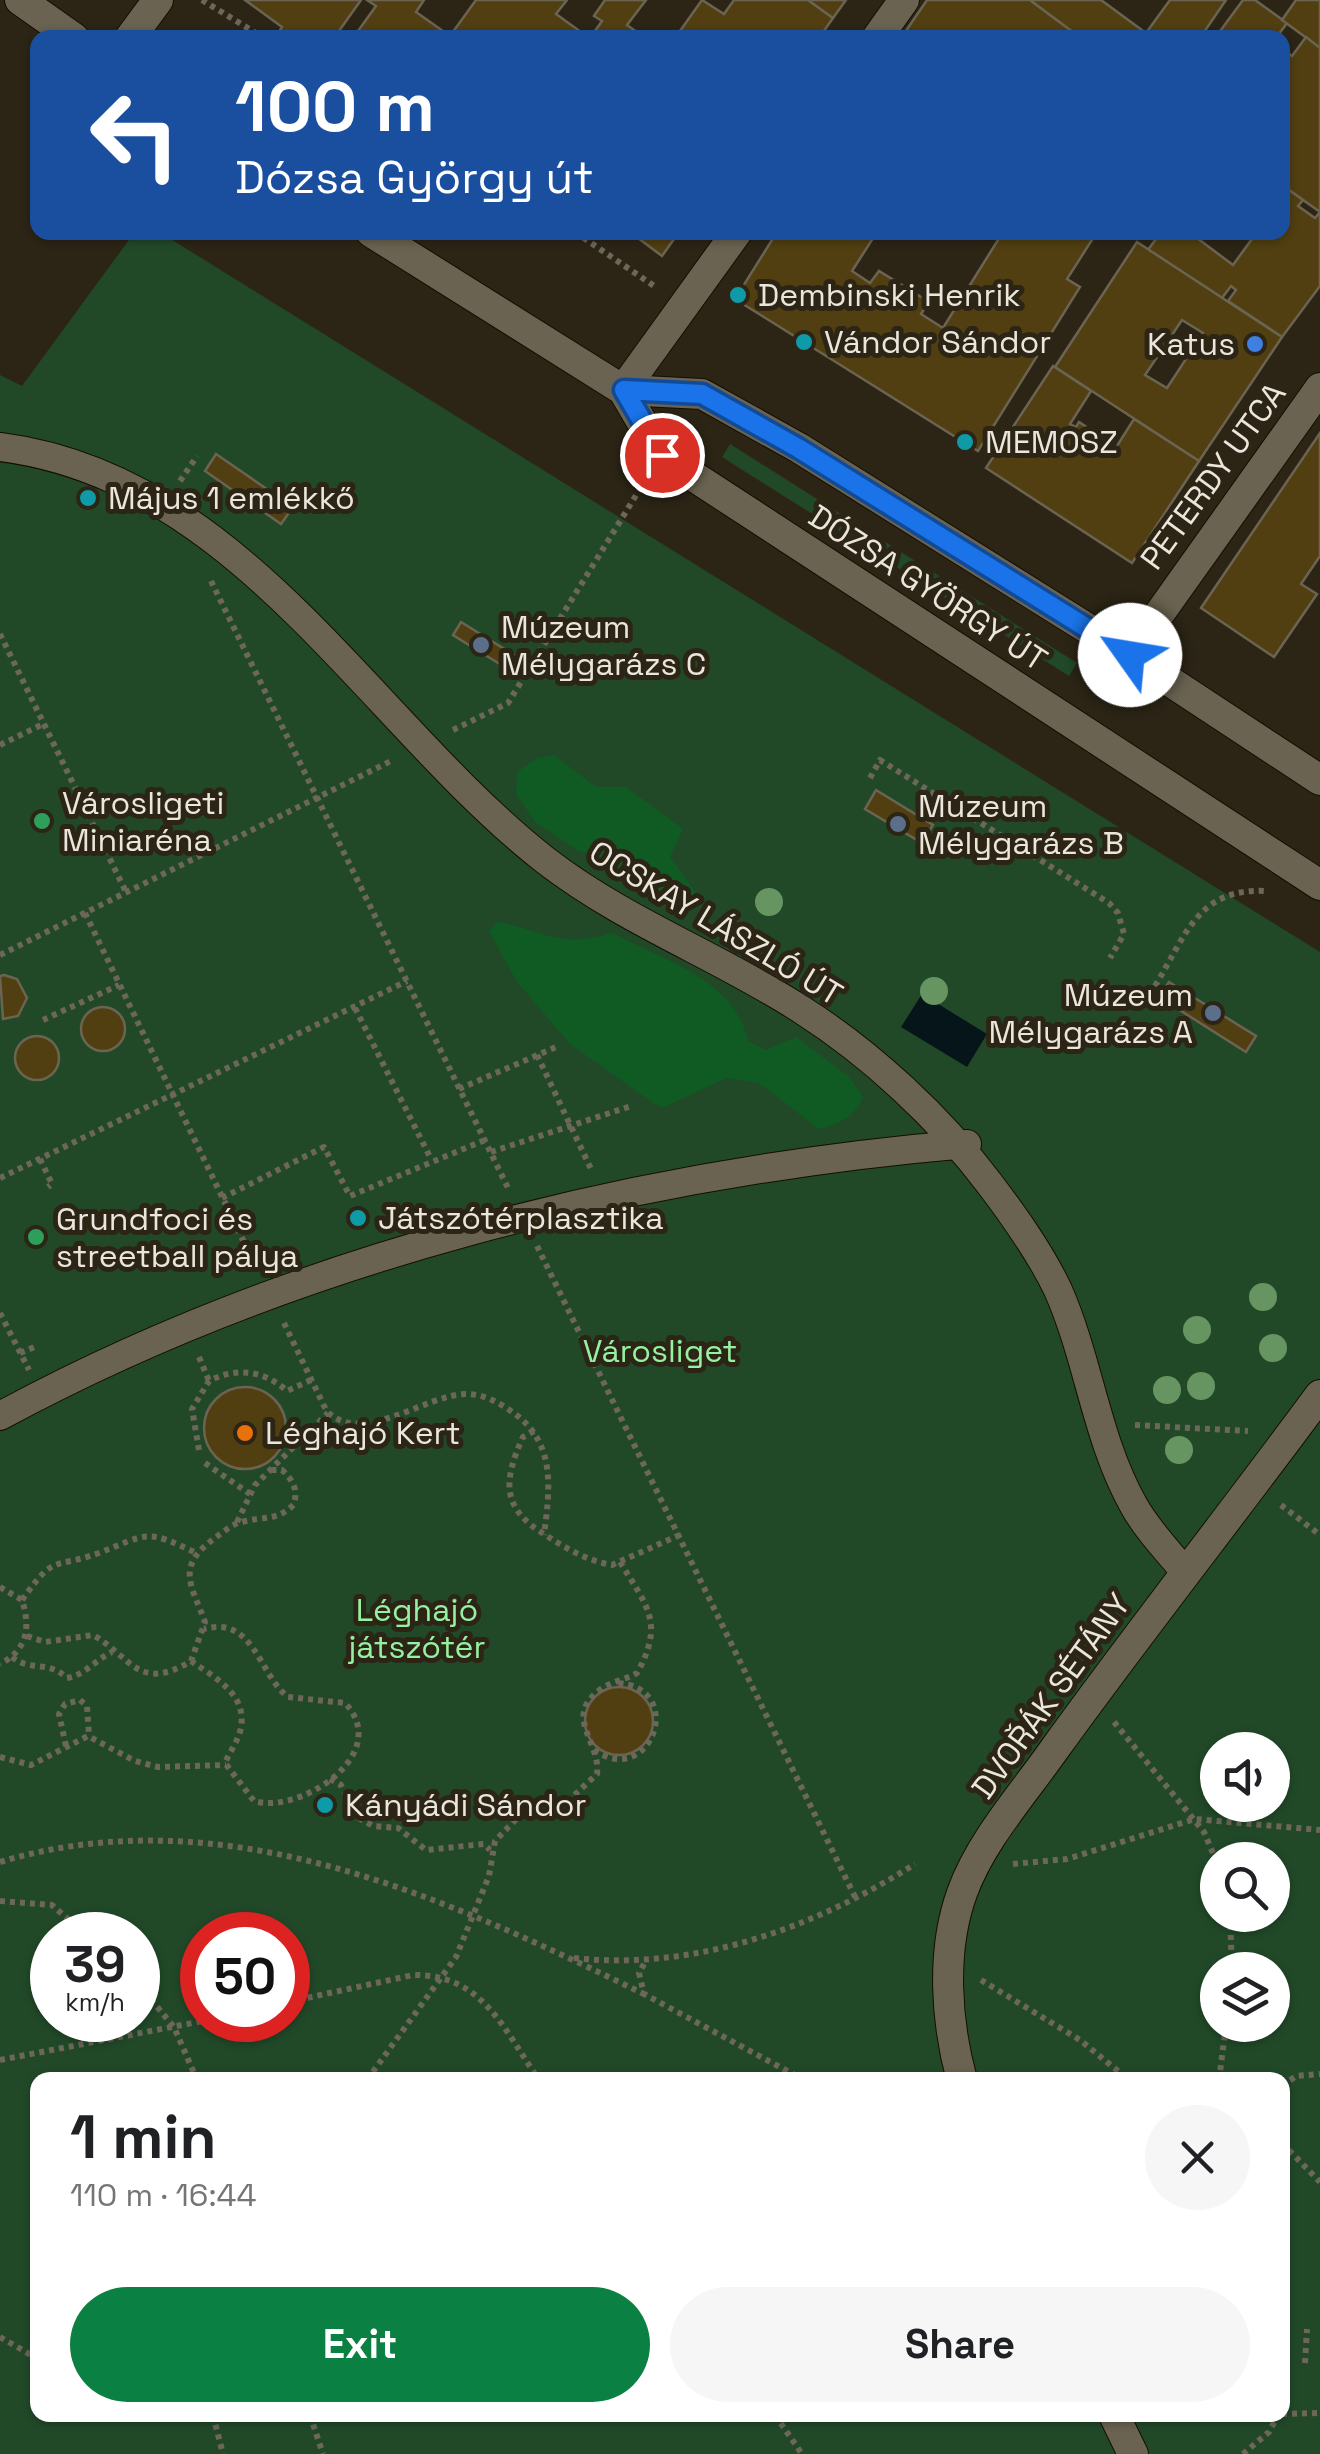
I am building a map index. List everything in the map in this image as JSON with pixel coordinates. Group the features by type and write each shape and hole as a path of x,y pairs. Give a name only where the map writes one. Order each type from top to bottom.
{"main road":[{"path":"20,0 63,30"},
{"path":"136,30 158,0"},
{"path":"883,30 904,0"},
{"name":"DÓZSA GYÖRGY ÚT","path":"384,240 624,390 662,455 1320,886"},
{"path":"624,390 732,240"},
{"name":"PETERDY UTCA","path":"1130,655 1320,388"},
{"name":"DÓZSA GYÖRGY ÚT","path":"624,390 702,394 798,448 1130,655 1320,780"},
{"name":"DVOŘÁK SÉTÁNY","path":"961,2072 950,2010 950,1955 962,1890 977,1860 1320,1395"},
{"path":"1117,2422 1132,2454"}],"street":[{"name":"OCSKAY LÁSZLÓ ÚT","path":"0,447 57,460 104,477 165,507 208,535 287,604 489,815 550,864 624,914 804,1010 968,1144 1056,1288 1099,1423 1132,1503 1149,1531 1186,1573"},
{"path":"0,1416 41,1394 270,1294 448,1240 743,1170 968,1144"}],"path":[{"path":"202,0 251,30"},
{"path":"587,240 670,297"},
{"path":"0,955 63,919 84,913 508,703 643,484"},
{"path":"0,634 126,892"},
{"path":"21,710 34,704"},
{"path":"0,745 43,724"},
{"path":"870,778 880,760 1108,904 1118,913 1124,934 1110,958"},
{"path":"1154,986 1207,904 1238,890 1272,891"},
{"path":"84,913 328,1414 344,1421 378,1421 466,1394 498,1402 534,1431 548,1467 544,1535"},
{"path":"0,1178 407,981"},
{"path":"43,1020 120,985"},
{"path":"355,1008 431,1160"},
{"path":"460,1088 556,1048"},
{"path":"537,1055 606,1200"},
{"path":"491,1152 631,1106"},
{"path":"222,1198 324,1146 350,1196 485,1140"},
{"path":"40,1159 52,1184 48,1187"},
{"path":"0,1313 41,1394"},
{"path":"20,1354 36,1346"},
{"path":"199,1450 192,1408 209,1381 246,1372 269,1377 287,1391 311,1380"},
{"path":"237,1523 250,1494 328,1414"},
{"path":"1099,1423 1248,1431"},
{"path":"534,1431 523,1437 509,1485 511,1504 520,1518 544,1535 600,1564 620,1562 682,1534"},
{"path":"205,1463 250,1494"},
{"path":"27,1636 45,1642 94,1635 130,1668 146,1674 164,1672 191,1661 204,1629 189,1578 196,1552 237,1523 272,1519 294,1504 292,1479 282,1470 271,1470"},
{"path":"1280,1505 1320,1536"},
{"path":"0,1664 12,1657 27,1636 22,1600 44,1571 58,1560 99,1553 135,1536 156,1535 196,1552"},
{"path":"372,2072 444,1978 489,1876 490,1850 521,1814 581,1793 597,1774 599,1762 582,1715 586,1702 609,1683 637,1672 652,1640 646,1601 620,1562"},
{"path":"0,1586 22,1600"},
{"path":"204,1629 223,1627 250,1643 288,1698 335,1700 354,1713 360,1738 356,1753 330,1780 286,1800 262,1804 243,1792 226,1765"},
{"path":"12,1657 26,1666 46,1664 67,1678 84,1673 92,1662 112,1652"},
{"path":"191,1661 232,1691 238,1701 241,1727 226,1765"},
{"path":"593,1750 611,1759 623,1758 644,1749 654,1735 656,1713 645,1695 635,1687 609,1683"},
{"path":"66,1746 59,1714 72,1701 80,1700 87,1706 89,1736"},
{"path":"1110,1717 1194,1820 1206,1842"},
{"path":"89,1736 135,1761 158,1768 226,1765"},
{"path":"0,1758 30,1766 89,1736"},
{"path":"330,1780 341,1785 357,1818 373,1826 398,1828 434,1852 473,1844 484,1844 490,1850"},
{"path":"1004,1865 1067,1859 1194,1820 1320,1830"},
{"path":"0,1862 72,1845 128,1839 203,1840 290,1854 472,1916 568,1957 789,2072"},
{"path":"568,1957 644,1963 790,1930 857,1900 915,1864"},
{"path":"0,1901 52,1905 60,1912"},
{"path":"644,1963 639,1973 644,1994"},
{"path":"310,1997 413,1975 444,1978 482,1996 534,2072"},
{"path":"971,1978 1016,1999 1080,2040 1118,2072"},
{"path":"160,2011 174,2028 193,2072"},
{"path":"0,2060 180,2027"},
{"path":"1220,2072 1224,2042"},
{"path":"1290,2080 1320,2074"},
{"path":"1290,2151 1320,2182"},
{"path":"1305,2363 1308,2329"},
{"path":"0,2337 30,2354"},
{"path":"1290,2414 1320,2413"},
{"path":"215,2422 223,2454"},
{"path":"312,2422 323,2454"},
{"path":"779,2422 802,2454"},
{"path":"1243,2454 1275,2422"}],"green space":[{"name":"Városliget","path":"129,240 172,240 1320,952 1320,2454 0,2454 0,375 22,386"},
{"path":"730,444 1077,663 1069,676 722,457"},
{"path":"554,755 596,787 626,787 683,829 670,857 698,896 688,910 634,884 609,859 577,850 535,822 516,794 517,772 537,758"},
{"path":"497,922 565,939 612,933 713,987 741,1020 748,1041 766,1050 796,1037 848,1076 863,1097 846,1119 819,1129 759,1083 727,1078 662,1108 570,1044 517,982 489,931"}],"shaded area":[{"path":"922,994 987,1034 967,1067 901,1027"}],"building":[{"path":"245,0 361,0 340,30 280,30 282,27"},
{"path":"367,0 424,0 416,12 442,30 359,30 376,6"},
{"path":"476,0 567,0 556,14 578,30 454,30"},
{"path":"605,0 646,0 627,25 634,30 596,30 602,21 594,16"},
{"path":"702,0 724,14 734,0 808,0 833,18 825,30 681,30"},
{"path":"808,0 846,0 833,18"},
{"path":"927,0 1030,0 1070,30 906,30"},
{"path":"1030,0 1101,0 1142,30 1070,30"},
{"path":"1170,0 1226,0 1205,30 1148,30"},
{"path":"1243,0 1255,0 1287,23 1282,30 1221,30"},
{"path":"1296,0 1320,0 1320,48 1282,20"},
{"path":"1306,37 1320,48 1320,212 1290,191 1292,56"},
{"path":"1290,191 1303,200 1298,206 1315,218 1320,212 1320,286 1282,337 1228,301 1236,290 1231,286 1222,298 1148,250 1155,240 1200,240 1233,265 1251,240 1290,240"},
{"path":"641,240 673,240 662,256"},
{"path":"772,240 872,240 852,271 870,283 879,271 929,302 921,314 943,328 998,240 1092,240 1067,279 1080,287 978,451 735,299"},
{"path":"1137,242 1282,337 1199,461 1055,367","holes":["1182,320 1203,333 1167,388 1145,375"]},
{"path":"1053,366 1091,391 1070,424 1076,427 1079,422 1108,441 1101,451 1110,457 1134,419 1199,461 1132,563 986,468"},
{"path":"1320,433 1320,556 1301,584 1317,594 1274,657 1201,608"},
{"path":"216,454 293,507 281,524 205,471"},
{"path":"461,622 519,658 511,671 453,635"},
{"path":"876,790 933,825 922,843 865,809"},
{"path":"0,976 17,979 27,998 18,1016 3,1019"},
{"path":"1169,982 1256,1036 1246,1052 1159,997"},
{"path":"103,1007 119,1013 125,1029 119,1045 103,1051 87,1045 81,1029 87,1013"},
{"path":"37,1036 53,1042 59,1058 53,1074 37,1080 21,1074 15,1058 21,1042"},
{"name":"Léghajó Kert","path":"245,1387 274,1399 286,1428 274,1457 245,1469 216,1457 204,1428 216,1399"},
{"path":"619,1687 643,1697 653,1721 643,1745 619,1755 595,1745 585,1721 595,1697"}],"place":[{"name":"Dembinski Henrik","path":"738,295"},
{"name":"Vándor Sándor","path":"804,342"},
{"name":"Katus","path":"1255,344"},
{"name":"MEMOSZ","path":"965,442"},
{"name":"Május 1 emlékkő","path":"88,498"},
{"name":"Múzeum Mélygarázs C","path":"481,645"},
{"name":"Városligeti Miniaréna","path":"42,821"},
{"name":"Múzeum Mélygarázs B","path":"898,824"},
{"name":"Múzeum Mélygarázs A","path":"1213,1013"},
{"name":"Játszótérplasztika","path":"358,1218"},
{"name":"Grundfoci és streetball pálya","path":"36,1237"},
{"name":"Léghajó Kert","path":"245,1433"},
{"name":"Kányádi Sándor","path":"325,1805"}],"route":[{"path":"662,455 624,390 702,394 798,448 1130,655"}],"park label":[{"name":"Léghajó játszótér","path":"417,1628"}]}
